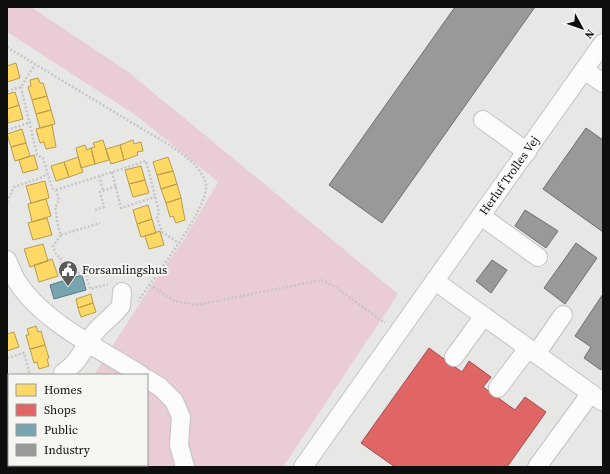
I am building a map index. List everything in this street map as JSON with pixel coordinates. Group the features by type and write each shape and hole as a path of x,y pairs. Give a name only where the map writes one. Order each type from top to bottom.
{"street":[{"name":"Herluf Trolles Vej","path":"303,467 603,43"},
{"path":"584,70 603,83"},
{"path":"483,120 527,152"},
{"path":"481,216 538,257"},
{"path":"7,260 16,280 28,295 51,317 87,342 139,374"},
{"path":"435,281 597,397 537,467"},
{"path":"64,373 75,365 87,342 100,326 121,306 116,288"},
{"path":"498,388 563,315"},
{"path":"454,357 484,316"},
{"path":"148,380 160,387 174,401 181,417 179,445 185,467"}],"path":[{"path":"7,47 159,140 192,162 201,172 206,186 204,197 180,243 137,302"},
{"path":"7,91 21,87 35,64"},
{"path":"21,87 32,128 30,132 37,155 43,158 52,188 56,190 59,200 55,208 58,220 57,224 61,235"},
{"path":"7,130 30,122"},
{"path":"56,190 146,161 159,212 157,218 162,232 180,243"},
{"path":"112,172 121,208 155,197"},
{"path":"7,202 14,187 43,177 47,173"},
{"path":"99,176 103,190"},
{"path":"95,210 104,207 100,192 116,186"},
{"path":"100,223 61,235 53,246 56,254 60,257 66,277 85,271 90,289 116,288"},
{"path":"149,285 175,301 196,305 322,280 335,287 398,333"},
{"path":"7,358 24,353 30,374"}],"shaded area":[{"path":"7,7 31,7 127,71 398,294 283,467 95,466 148,466 148,374 95,374 145,295 185,238 218,182 137,116 7,32"}],"building: Homes":[{"path":"16,63 20,78 7,82 7,66"},
{"path":"38,78 40,83 43,83 47,96 32,100 28,87 31,86 30,80"},
{"path":"15,92 19,105 7,109 7,94"},
{"path":"47,96 51,110 36,114 32,100"},
{"path":"19,105 23,119 8,123 7,109"},
{"path":"51,110 55,124 40,128 36,114"},
{"path":"52,125 56,147 46,149 44,142 40,143 36,129"},
{"path":"22,129 26,143 11,147 7,134"},
{"path":"103,140 109,160 95,164 91,148 95,147 93,143"},
{"path":"133,140 134,144 141,142 143,151 137,152 138,155 124,160 120,145"},
{"path":"26,143 30,156 15,161 11,147"},
{"path":"85,145 87,150 91,148 95,164 81,168 76,148"},
{"path":"120,145 124,160 111,164 106,149"},
{"path":"34,155 38,169 23,173 19,160"},
{"path":"78,157 83,172 69,177 64,162"},
{"path":"168,157 173,171 157,175 153,162"},
{"path":"64,162 69,177 56,181 51,166"},
{"path":"141,166 145,180 129,184 125,170"},
{"path":"173,171 177,184 161,189 157,175"},
{"path":"145,180 149,193 133,197 129,184"},
{"path":"45,181 49,198 31,203 26,186"},
{"path":"177,184 181,198 166,203 161,189"},
{"path":"181,198 185,220 176,223 173,216 170,217 166,203"},
{"path":"46,199 51,216 32,222 28,204"},
{"path":"148,205 152,219 137,224 133,210"},
{"path":"47,218 52,235 33,240 28,223"},
{"path":"152,219 156,233 141,237 137,224"},
{"path":"160,231 164,245 149,249 145,236"},
{"path":"43,244 48,261 30,267 24,249"},
{"path":"52,259 58,276 39,282 34,265"},
{"path":"91,294 93,303 78,308 76,299"},
{"path":"93,303 96,312 81,317 78,308"},
{"path":"36,326 38,332 41,331 45,345 30,349 26,335 29,335 27,329"},
{"path":"14,332 19,347 7,351 7,334"},
{"path":"45,345 49,358 47,359 49,366 39,369 37,362 34,363 30,349"},
{"path":"8,447 8,466 13,467 7,467"}],"building: Shops":[{"path":"429,348 462,372 469,361 491,377 483,387 515,410 525,397 546,412 507,467 395,467 361,443"}],"building: Public":[{"name":"Forsamlingshus","path":"82,275 86,290 54,299 50,285"}],"building: Industry":[{"path":"455,7 535,7 382,223 329,185"},
{"path":"586,128 603,140 603,232 543,189"},
{"path":"525,210 558,231 546,248 515,226"},
{"path":"576,243 597,258 565,304 544,288"},
{"path":"492,260 507,270 491,293 476,281"},
{"path":"603,294 603,366 601,370 584,358 591,347 575,336"}],"place":[{"name":"Forsamlingshus","path":"68,287"}]}
